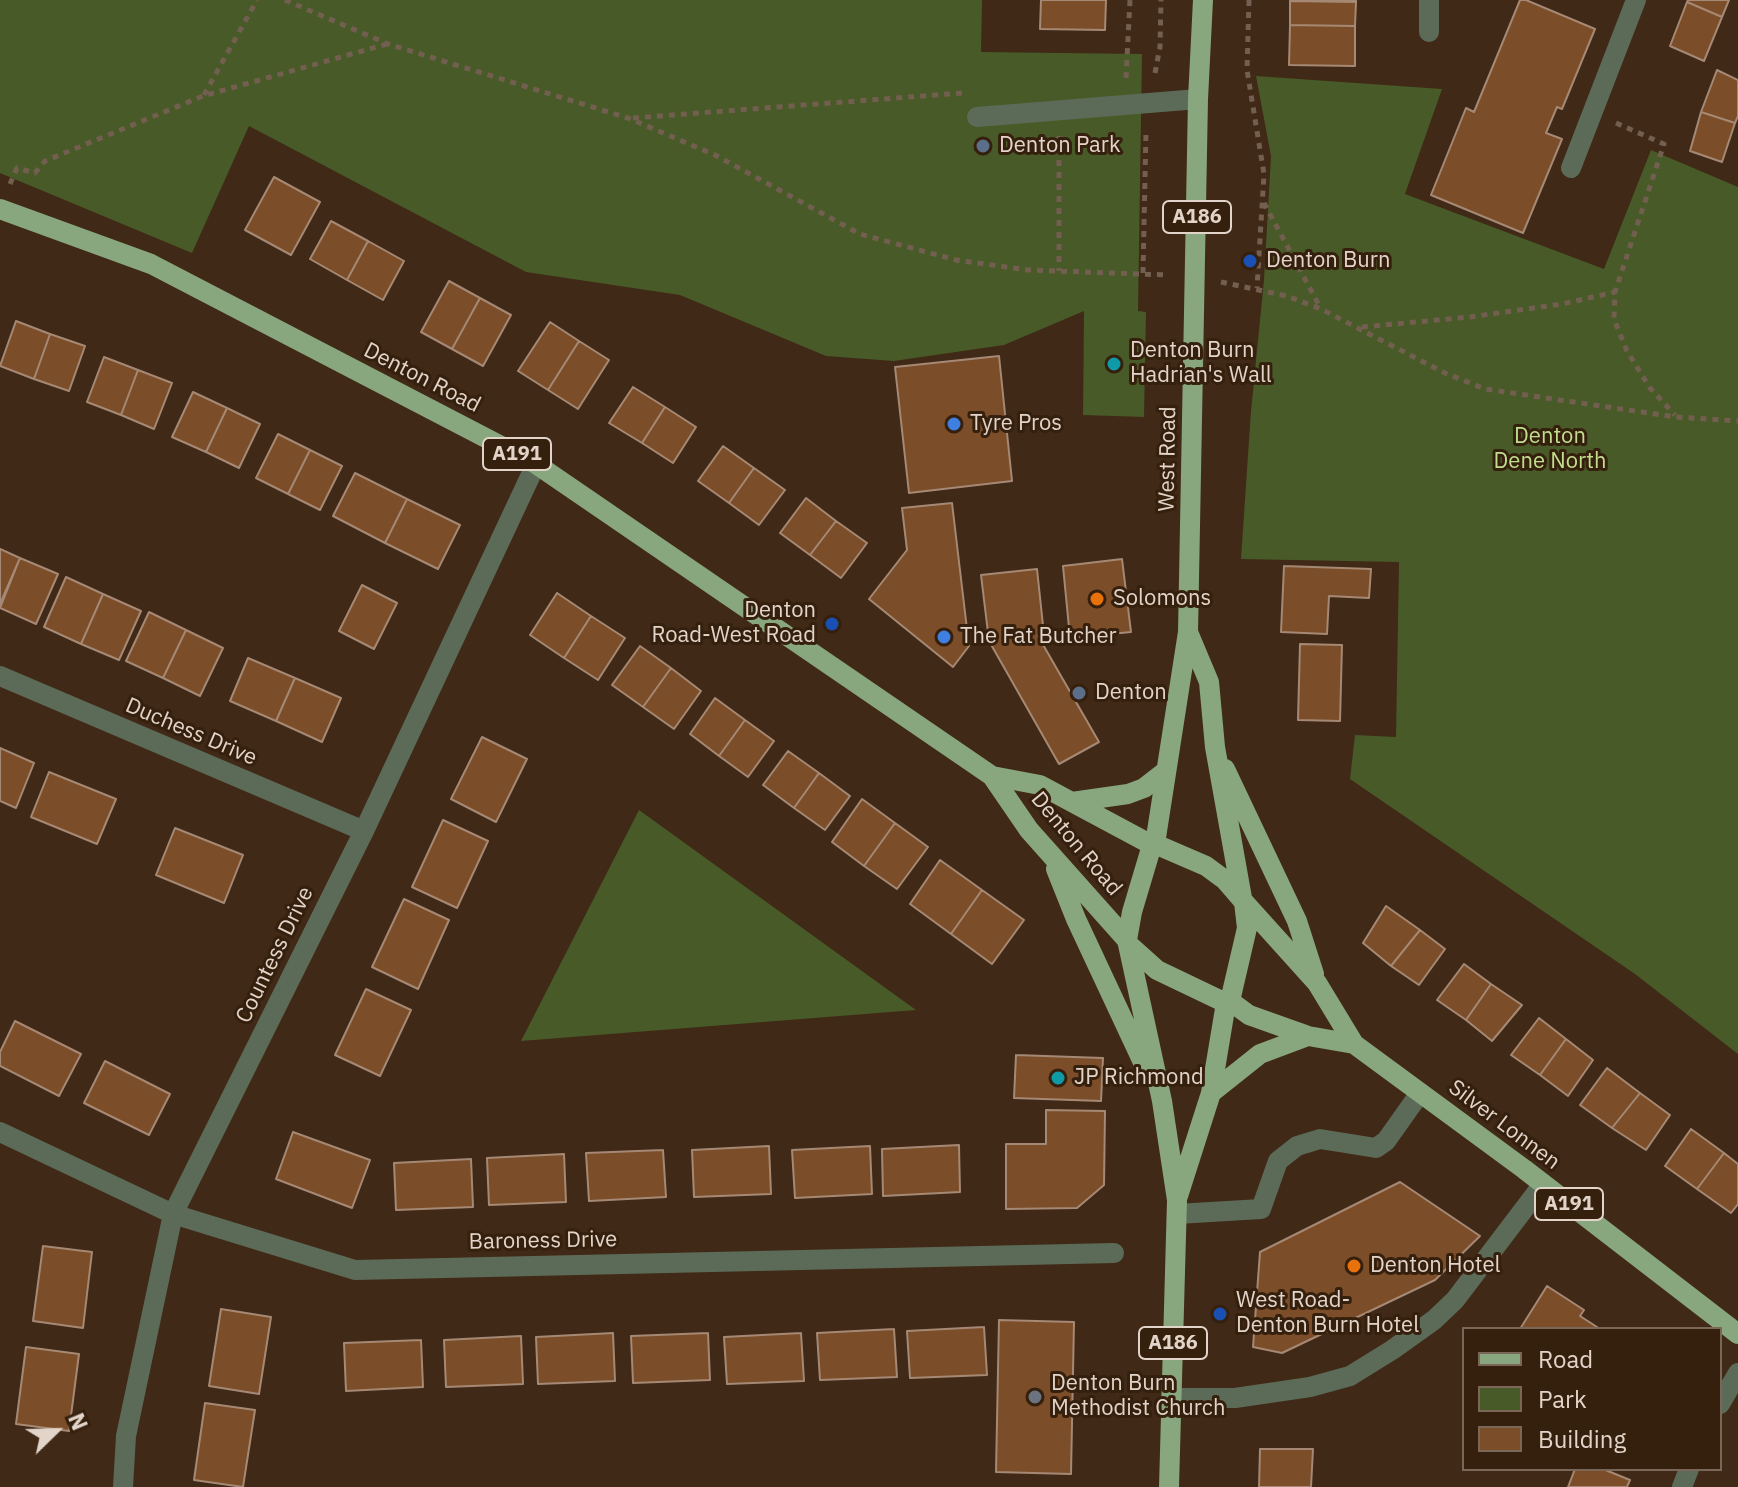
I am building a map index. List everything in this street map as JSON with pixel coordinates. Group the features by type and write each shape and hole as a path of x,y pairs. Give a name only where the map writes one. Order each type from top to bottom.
{"main road":[{"name":"West Road","path":"1153,844 1188,632 1198,99 1203,0"},
{"name":"Denton Road","path":"3,200 151,264 536,464 992,776 1029,830 1128,942"},
{"name":"West Road","path":"1188,632 1209,682 1215,747 1243,900"},
{"path":"1215,747 1297,921 1317,983"},
{"path":"1072,802 1128,794 1144,788 1166,771"},
{"name":"Denton Road","path":"992,776 1040,785 1153,844"},
{"name":"A191","path":"1153,844 1206,866 1225,880 1243,900"},
{"name":"A186","path":"1153,844 1128,942 1162,1101 1177,1207 1169,1487"},
{"path":"1052,857 1124,1026 1162,1101"},
{"name":"Silver Lonnen","path":"1243,900 1317,983 1354,1044 1738,1334"},
{"name":"A186","path":"1177,1207 1211,1093 1228,1002 1247,928 1243,900"},
{"name":"A191","path":"1128,942 1157,970 1228,1002"},
{"name":"Silver Lonnen","path":"1228,1002 1249,1015 1308,1036 1354,1044"},
{"path":"1211,1093 1260,1054 1308,1036"}],"street":[{"path":"1429,0 1429,32"},
{"path":"1571,168 1636,0"},
{"path":"977,117 1198,99"},
{"name":"Countess Drive","path":"123,1487 126,1436 173,1214 364,831 536,464"},
{"name":"Duchess Drive","path":"0,676 364,831"},
{"path":"1177,1207 1261,1209 1278,1161 1297,1146 1320,1139 1376,1148 1386,1141 1420,1093"},
{"name":"Baroness Drive","path":"0,1132 173,1214 355,1270 1114,1253"},
{"path":"1171,1398 1235,1398 1310,1387 1350,1376 1434,1320 1455,1300 1543,1184"},
{"path":"1722,1401 1738,1373"}],"path":[{"path":"203,96 257,0"},
{"path":"285,0 388,44 628,118 715,155 860,234 956,260 1028,270 1143,273 1146,103 1160,47 1161,0"},
{"path":"1126,79 1130,0"},
{"path":"1249,0 1247,70 1264,174 1257,288 1321,309 1445,373 1485,389 1676,417 1738,421"},
{"path":"3,200 17,168 35,173 45,161 203,96 388,44"},
{"path":"1112,80 1154,77"},
{"path":"628,118 967,92"},
{"path":"1059,110 1059,271"},
{"path":"1593,113 1664,144 1615,292 1614,319 1627,351 1650,388 1676,417"},
{"path":"1264,202 1321,309"},
{"path":"1359,327 1470,317 1562,304 1615,292"}],"green space":[{"path":"0,0 982,0 981,52 1142,54 1138,311 1146,312 1144,417 1083,415 1084,311 1004,345 894,361 826,356 680,295 526,272 249,126 192,253 0,173"},
{"name":"Denton Dene North","path":"1256,76 1442,89 1405,194 1604,269 1651,150 1738,187 1738,1054 1635,974 1350,779 1355,735 1396,737 1399,562 1241,559 1271,156"},
{"path":"639,810 916,1010 521,1041"}],"building":[{"path":"1041,0 1106,0 1105,30 1040,29"},
{"path":"1356,0 1356,2 1290,1"},
{"path":"1520,0 1595,29 1562,109 1557,107 1546,133 1562,139 1523,233 1431,195 1466,108 1474,112"},
{"path":"1688,0 1729,0 1722,17"},
{"path":"1290,1 1356,2 1355,26 1290,25"},
{"path":"1687,2 1722,17 1704,61 1670,46"},
{"path":"1290,25 1355,26 1355,66 1289,65"},
{"path":"1717,70 1738,80 1738,116 1735,123 1701,112"},
{"path":"1701,112 1735,123 1722,162 1690,151"},
{"path":"274,177 320,202 291,255 245,230"},
{"path":"331,221 368,241 347,280 310,259"},
{"path":"368,241 404,261 383,300 347,280"},
{"path":"449,281 480,298 452,349 421,332"},
{"path":"480,298 511,315 483,366 452,349"},
{"path":"16,321 50,334 34,379 0,366"},
{"path":"550,322 579,341 548,390 518,371"},
{"path":"50,334 85,346 69,391 34,379"},
{"path":"579,341 609,360 578,409 548,390"},
{"name":"Tyre Pros","path":"999,356 1012,481 909,493 895,367"},
{"path":"104,357 138,370 121,415 87,402"},
{"path":"138,370 172,383 154,429 121,415"},
{"path":"633,387 665,407 642,443 609,423"},
{"path":"193,392 227,408 206,452 172,437"},
{"path":"665,407 696,427 673,463 642,443"},
{"path":"227,408 260,424 239,468 206,452"},
{"path":"278,434 310,450 288,494 256,478"},
{"path":"723,446 754,468 729,503 698,481"},
{"path":"310,450 342,466 320,510 288,494"},
{"path":"754,468 785,490 759,525 729,503"},
{"path":"355,473 407,499 385,543 333,516"},
{"path":"806,498 836,521 810,555 780,533"},
{"path":"407,499 460,525 438,569 385,543"},
{"path":"952,503 969,646 953,667 869,599 907,550 902,508"},
{"path":"836,521 867,543 841,578 810,555"},
{"path":"0,549 20,558 0,604"},
{"path":"20,558 58,574 36,624 0,608"},
{"name":"Solomons","path":"1122,559 1131,632 1070,638 1063,566"},
{"path":"1284,566 1371,569 1369,598 1329,596 1327,634 1281,632"},
{"path":"1037,569 1044,635 1038,636 1099,742 1059,764 989,641 981,575"},
{"path":"66,577 103,594 81,644 44,627"},
{"path":"362,585 397,603 374,649 339,631"},
{"path":"557,593 591,616 564,658 530,635"},
{"path":"103,594 141,611 119,660 81,644"},
{"path":"149,612 186,630 163,678 126,661"},
{"path":"591,616 625,638 598,680 564,658"},
{"path":"186,630 223,648 200,696 163,678"},
{"path":"1300,644 1342,645 1340,721 1298,720"},
{"path":"640,646 671,668 643,707 612,685"},
{"path":"248,658 295,678 276,721 230,701"},
{"path":"671,668 701,691 674,729 643,707"},
{"path":"295,678 341,698 322,742 276,721"},
{"path":"715,698 745,720 719,756 690,734"},
{"path":"745,720 774,741 748,777 719,756"},
{"path":"482,737 527,759 496,822 451,799"},
{"path":"0,748 34,763 16,808 0,801"},
{"path":"788,751 819,773 794,808 763,785"},
{"path":"49,772 116,799 97,844 31,817"},
{"path":"819,773 850,796 825,830 794,808"},
{"path":"862,799 895,823 864,866 832,842"},
{"path":"443,820 488,841 457,908 412,887"},
{"path":"895,823 928,847 897,889 864,866"},
{"path":"175,828 243,855 224,903 156,875"},
{"path":"940,860 982,890 951,934 910,904"},
{"path":"982,890 1024,920 992,964 951,934"},
{"path":"404,899 449,920 418,989 372,967"},
{"path":"1386,906 1420,930 1391,966 1363,943"},
{"path":"1420,930 1445,949 1419,985 1391,966"},
{"path":"1464,964 1491,984 1466,1020 1437,1000"},
{"path":"1491,984 1522,1005 1492,1041 1466,1020"},
{"path":"366,989 411,1010 380,1076 335,1055"},
{"path":"1539,1018 1566,1039 1540,1075 1511,1055"},
{"path":"15,1021 81,1054 59,1096 0,1066 0,1052"},
{"path":"1566,1039 1593,1060 1568,1096 1540,1075"},
{"name":"JP Richmond","path":"1016,1055 1103,1058 1101,1101 1014,1098"},
{"path":"105,1061 170,1094 149,1135 84,1103"},
{"path":"1607,1068 1640,1093 1612,1128 1580,1105"},
{"path":"1640,1093 1670,1115 1646,1150 1612,1128"},
{"path":"1046,1110 1105,1111 1104,1185 1077,1208 1006,1209 1006,1144 1046,1144"},
{"path":"1691,1129 1724,1153 1697,1189 1665,1166"},
{"path":"293,1132 370,1160 352,1208 276,1179"},
{"path":"959,1145 960,1192 883,1196 882,1149"},
{"path":"769,1146 771,1194 694,1197 692,1150"},
{"path":"870,1146 872,1194 795,1198 792,1150"},
{"path":"663,1150 666,1197 589,1201 586,1153"},
{"path":"1724,1153 1738,1164 1738,1204 1731,1213 1697,1189"},
{"path":"564,1154 566,1202 489,1205 487,1158"},
{"path":"471,1159 473,1207 396,1210 394,1163"},
{"name":"Denton Hotel","path":"1400,1182 1480,1236 1435,1280 1282,1353 1253,1347 1260,1252"},
{"path":"43,1246 92,1252 83,1328 33,1321"},
{"path":"1547,1286 1584,1310 1580,1316 1597,1327 1521,1327"},
{"path":"221,1309 271,1317 259,1394 209,1386"},
{"name":"Denton Burn Methodist Church","path":"999,1320 1074,1322 1071,1474 996,1472"},
{"path":"984,1327 987,1375 910,1378 907,1331"},
{"path":"894,1329 897,1377 820,1380 817,1333"},
{"path":"613,1333 615,1381 538,1384 536,1337"},
{"path":"708,1333 710,1380 633,1383 631,1336"},
{"path":"801,1333 804,1381 727,1384 724,1337"},
{"path":"521,1336 523,1384 446,1387 444,1340"},
{"path":"421,1340 423,1387 346,1391 344,1343"},
{"path":"26,1347 79,1354 69,1431 16,1424"},
{"path":"205,1403 255,1410 243,1487 194,1480"},
{"path":"1260,1449 1313,1449 1311,1487 1259,1487"},
{"path":"1574,1471 1608,1471 1630,1480 1627,1487 1568,1487"}],"place":[{"name":"Denton Park","path":"983,146"},
{"name":"Denton Burn","path":"1250,261"},
{"name":"Denton Burn Hadrian's Wall","path":"1114,364"},
{"name":"Tyre Pros","path":"954,424"},
{"name":"Solomons","path":"1097,599"},
{"name":"Denton Road-West Road","path":"832,624"},
{"name":"The Fat Butcher","path":"944,637"},
{"name":"Denton","path":"1079,693"},
{"name":"JP Richmond","path":"1058,1078"},
{"name":"Denton Hotel","path":"1354,1266"},
{"name":"West Road- Denton Burn Hotel","path":"1220,1314"},
{"name":"Denton Burn Methodist Church","path":"1035,1397"}]}
